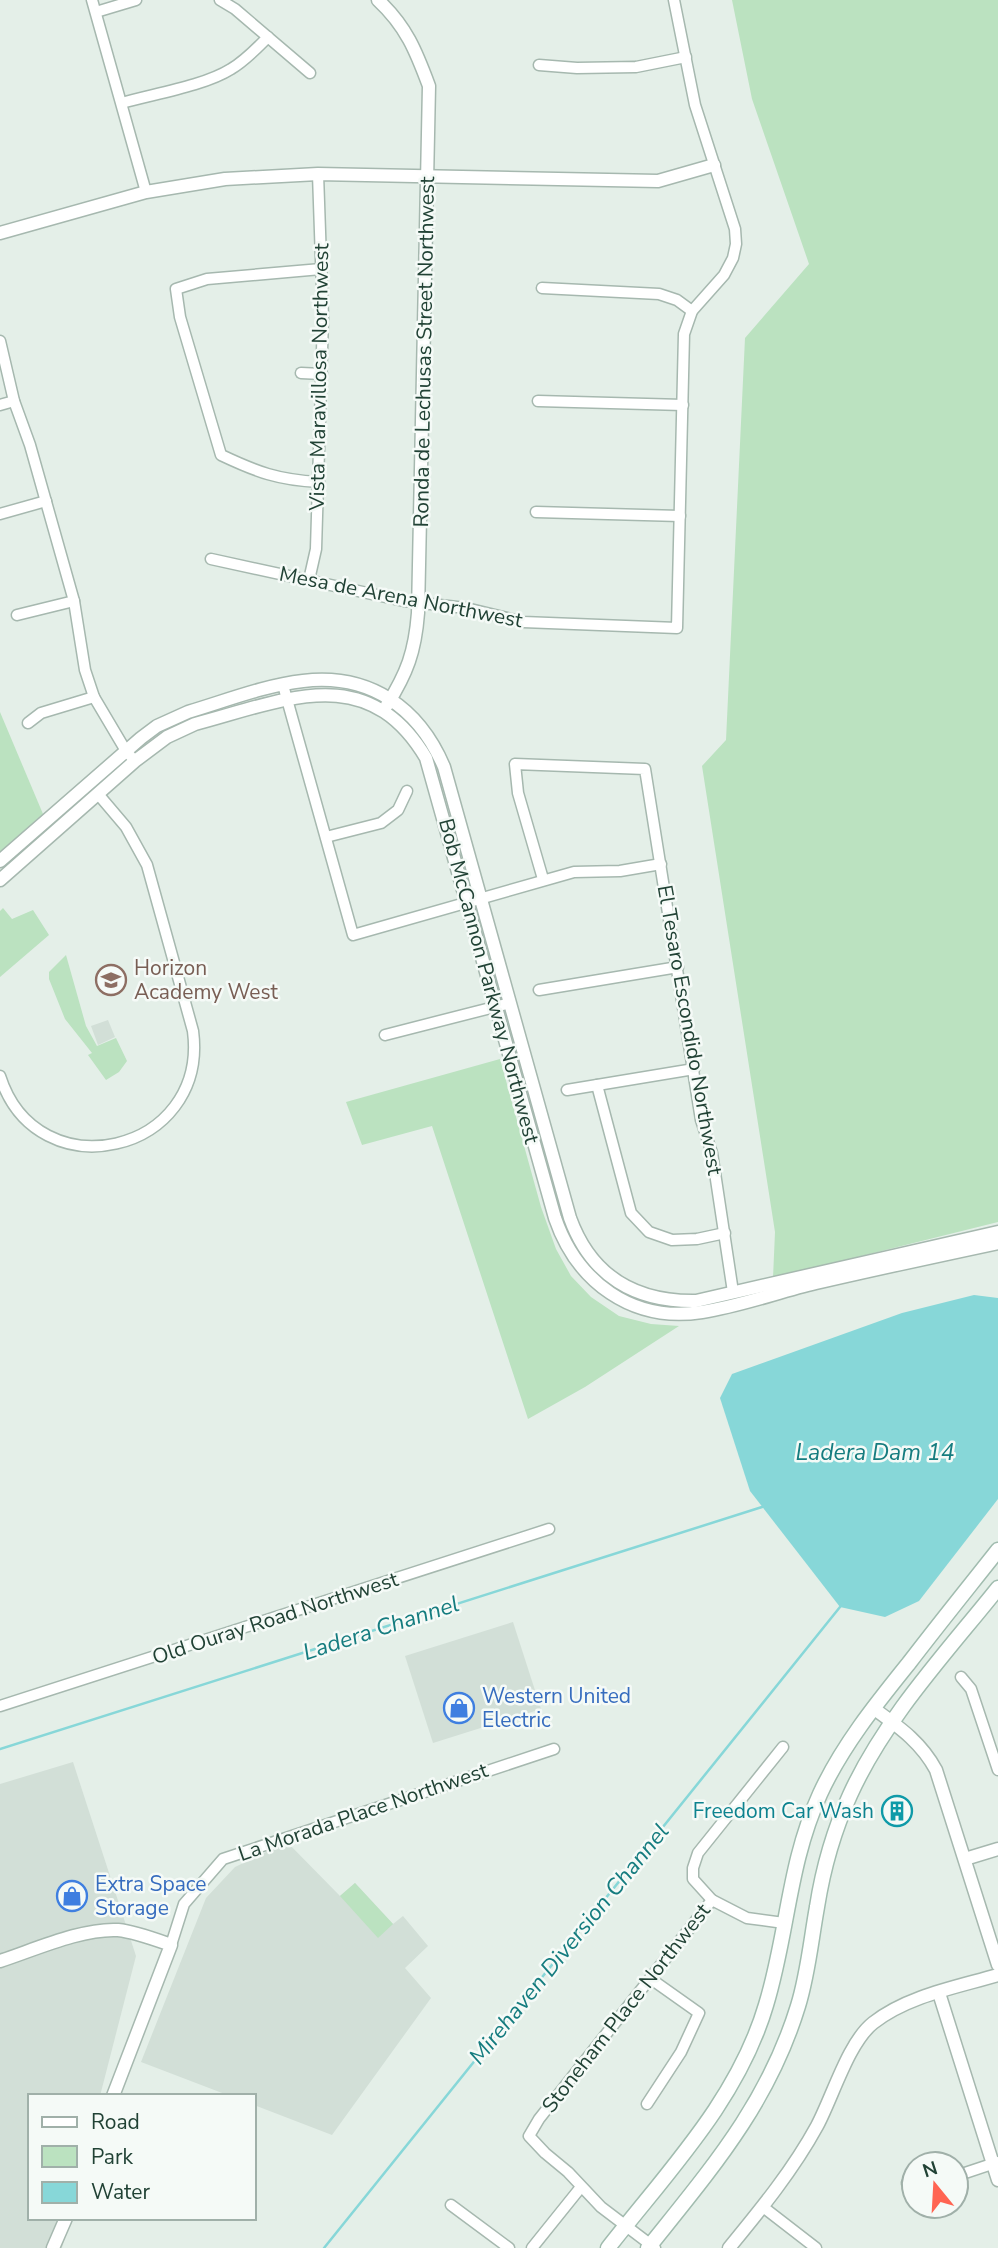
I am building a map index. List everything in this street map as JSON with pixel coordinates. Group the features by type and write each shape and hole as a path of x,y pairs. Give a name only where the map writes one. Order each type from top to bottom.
{"main road":[{"path":"608,2248 698,2136 747,2057 766,2006 795,1863 809,1819 834,1767 873,1708 998,1550"},
{"path":"651,2247 738,2133 777,2064 799,2004 822,1882 837,1830 860,1776 893,1722 998,1587"}],"street":[{"path":"92,0 146,192"},
{"path":"96,12 136,0"},
{"path":"220,0 235,9 310,73"},
{"name":"Ronda de Lechusas Street Northwest","path":"378,0 395,16 414,45 429,86 419,604 411,656 403,679 383,711"},
{"path":"536,512 680,516 684,334 692,312 724,275 733,258 736,244 735,229 695,105 674,0"},
{"path":"122,103 210,79 229,71 245,60 268,37"},
{"path":"540,65 577,68 636,67 686,57"},
{"path":"0,233 146,192 225,179 318,174 658,181 714,165"},
{"name":"Vista Maravillosa Northwest","path":"309,580 316,549 323,318 318,174"},
{"path":"319,482 290,481 261,474 221,454 180,317 176,289 207,279 321,269"},
{"path":"542,288 659,294 677,300 692,312"},
{"path":"0,341 14,401 74,601 85,670 94,697 130,756"},
{"path":"301,373 321,374"},
{"path":"0,405 14,401"},
{"path":"538,401 683,405"},
{"path":"0,514 46,501"},
{"name":"Mesa de Arena Northwest","path":"211,559 419,604 466,608 523,622 677,628 680,516"},
{"path":"17,615 74,601"},
{"name":"Bob McCannon Parkway Northwest","path":"0,880 99,794 157,726 188,712 304,680 339,681 368,689 391,698 417,722 439,755 482,898 570,1218 587,1253 615,1280 649,1296 672,1301 696,1300 998,1232"},
{"path":"283,685 353,935 543,879 574,872 620,871 661,864"},
{"name":"Bob McCannon Parkway Northwest","path":"0,861 89,783 130,756 167,737 195,724 312,694 347,696 394,717 426,758 560,1233 567,1248 592,1280 623,1301 661,1312 700,1312 998,1243"},
{"path":"28,723 41,713 94,697"},
{"name":"El Tesaro Escondido Northwest","path":"543,879 518,793 515,764 645,769 701,1120 712,1153 733,1292"},
{"path":"0,1076 19,1112 45,1133 77,1145 100,1146 122,1143 152,1129 176,1105 191,1075 195,1042 191,1020 147,865 126,827 89,783"},
{"path":"326,837 381,823 398,810 407,791"},
{"path":"538,990 678,967"},
{"path":"385,1035 510,1003"},
{"path":"567,1090 694,1069"},
{"path":"597,1085 631,1213 649,1232 672,1240 697,1239 725,1233"},
{"name":"Old Ouray Road Northwest","path":"0,1706 549,1529"},
{"path":"961,1677 971,1689 998,1770"},
{"path":"873,1708 912,1736 932,1762 998,1965"},
{"name":"Stoneham Place Northwest","path":"580,2187 568,2172 529,2136 539,2119 712,1900 693,1879 692,1868 698,1853 783,1747"},
{"name":"La Morada Place Northwest","path":"114,2094 184,1904 223,1859 554,1749"},
{"path":"965,1859 998,1849"},
{"path":"712,1900 747,1918 784,1923"},
{"path":"0,1961 104,1931 133,1933 171,1945"},
{"path":"729,2248 798,2158 817,2126 857,2040 870,2025 884,2014 911,2002 998,1975"},
{"path":"647,2104 681,2052 699,2014 652,1979"},
{"path":"939,1993 995,2163 998,2180"},
{"path":"970,2171 995,2163"},
{"path":"532,2248 580,2187 651,2247"},
{"path":"451,2205 509,2248"},
{"path":"763,2207 816,2248"},
{"path":"53,2248 65,2220"}],"shaded area":[{"path":"108,1020 115,1037 98,1045 91,1026"},
{"path":"513,1622 541,1709 433,1743 405,1656"},
{"path":"73,1762 136,1956 101,2094 28,2094 28,2220 69,2220 62,2248 0,2248 0,1784"},
{"path":"287,1842 340,1896 355,1883 393,1924 403,1916 428,1946 405,1968 431,1998 332,2135 256,2106 256,2094 225,2094 141,2062 206,1898 235,1867"}],"green space":[{"path":"732,0 998,0 998,1222 773,1278 775,1232 702,766 726,740 745,338 809,264 752,99"},
{"path":"0,712 43,814 0,852"},
{"path":"3,908 12,919 33,910 49,935 0,977 0,911"},
{"path":"66,955 86,1026 97,1046 116,1038 127,1061 119,1072 106,1080 88,1055 92,1053 65,1019 49,979 49,972"},
{"path":"500,1059 541,1207 556,1249 571,1276 591,1297 619,1316 651,1324 679,1326 585,1387 528,1419 432,1126 362,1145 346,1102"},
{"path":"355,1883 393,1924 378,1938 340,1896"}],"water":[{"name":"Ladera Dam 14","path":"974,1295 998,1298 998,1499 919,1601 885,1617 840,1607 750,1491 720,1398 732,1374 902,1313"}],"waterway":[{"name":"Ladera Channel","path":"0,1749 762,1507"},
{"name":"Mirehaven Diversion Channel","path":"324,2248 840,1607"}],"place":[{"name":"Horizon Academy West","path":"111,980"},
{"name":"Western United Electric","path":"459,1708"},
{"name":"Freedom Car Wash","path":"897,1811"},
{"name":"Extra Space Storage","path":"72,1896"}]}
